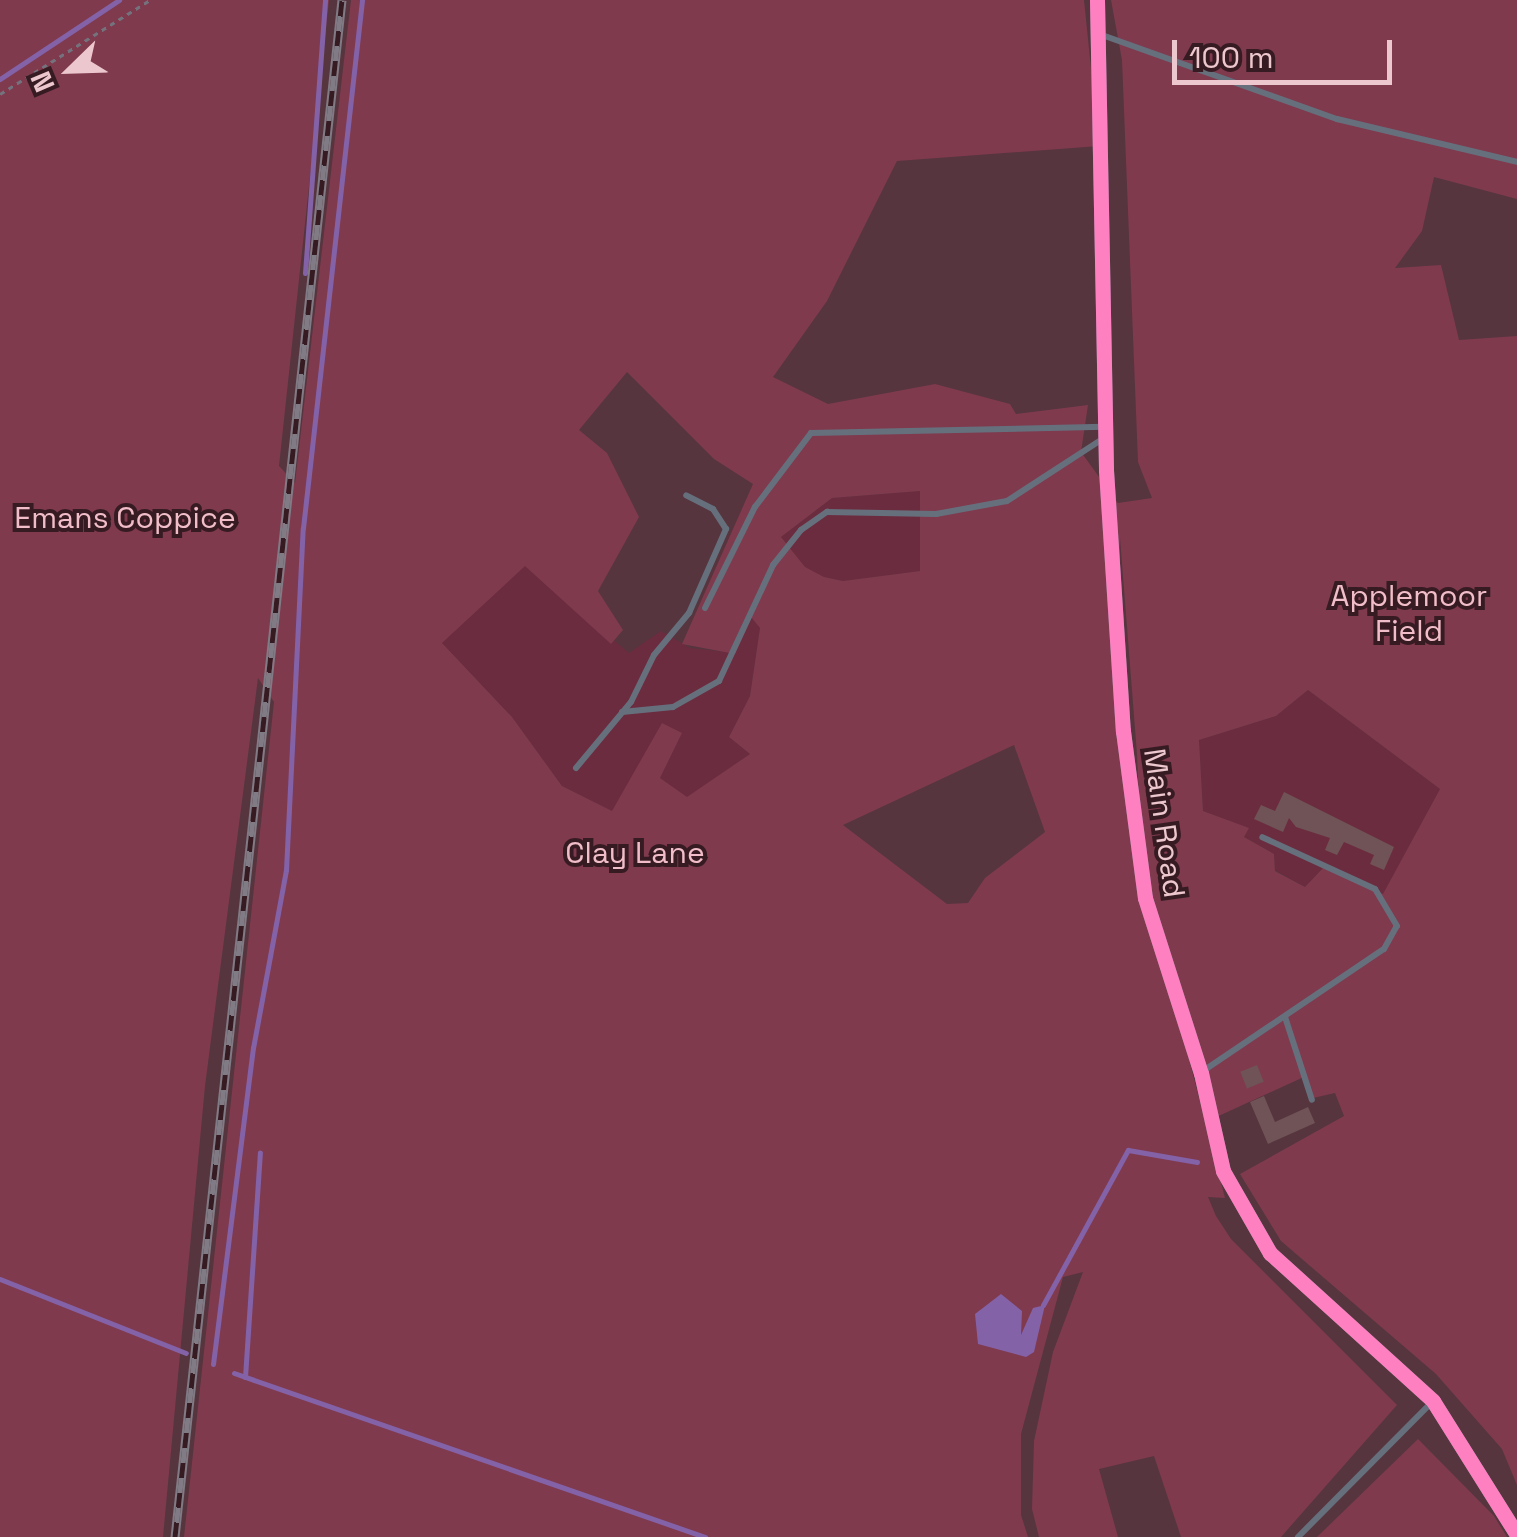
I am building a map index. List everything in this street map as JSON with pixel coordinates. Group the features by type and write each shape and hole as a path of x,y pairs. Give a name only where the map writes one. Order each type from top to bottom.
{"street":[{"name":"Main Road","path":"1097,0 1102,35 1106,432 1123,731 1144,898 1201,1073 1222,1171 1270,1253 1433,1401 1517,1534"}],"lane":[{"path":"1102,35 1337,120 1517,162"},
{"path":"705,608 755,507 811,433 1106,432"},
{"path":"622,712 673,707 719,681 773,565 801,530 827,512 936,514 1008,501 1106,432"},
{"path":"576,768 622,712 688,613 726,529 712,509 686,495"},
{"path":"1201,1073 1384,949 1396,926 1374,889 1262,837"},
{"path":"1285,1018 1312,1100"},
{"path":"1298,1537 1433,1401"}],"path":[{"path":"0,94 150,0"}],"shaded area":[{"path":"920,491 921,571 843,581 824,577 805,567 781,537 832,498"},
{"path":"525,565 629,653 661,631 690,648 734,653 751,616 760,628 750,696 729,737 750,754 687,798 660,778 682,733 613,812 562,786 512,717 442,643"},
{"path":"1308,690 1440,789 1383,895 1323,868 1305,887 1275,870 1274,854 1244,837 1248,828 1203,811 1199,740 1276,716"},
{"path":"1001,1294 1022,1311 1021,1335 1033,1308 1045,1305 1034,1352 1026,1357 978,1344 975,1314"}],"green space":[{"path":"0,0 329,0 279,466 295,483 351,0 1084,0 1099,146 897,161 827,301 773,377 828,404 935,384 1010,404 1016,414 1088,405 1081,452 1118,503 1152,498 1138,462 1122,60 1111,0 1517,0 1517,199 1434,177 1422,231 1395,268 1441,265 1459,340 1517,336 1517,1485 1502,1449 1436,1374 1281,1241 1240,1174 1344,1116 1335,1093 1313,1098 1306,1076 1212,1119 1168,978 1225,1198 1208,1197 1216,1216 1231,1239 1397,1405 1281,1537 1181,1537 1154,1456 1099,1469 1118,1537 1039,1537 1032,1509 1034,1441 1053,1352 1083,1272 1063,1277 1021,1434 1021,1515 1028,1537 184,1537 274,702 258,678 205,1086 163,1537 0,1537","holes":["627,372 714,459 753,484 682,644 735,654 751,617 760,628 750,696 729,737 750,754 687,797 660,778 682,733 662,723 612,811 562,786 512,717 442,643 525,566 611,644 623,630 598,591 639,517 607,453 579,430","920,491 920,571 843,581 805,567 781,537 832,498","1120,538 1141,850 1119,682","1308,690 1440,789 1383,894 1323,868 1305,887 1275,871 1274,854 1244,837 1249,828 1203,811 1199,740 1276,716","1014,745 1045,832 985,878 968,903 947,904 843,825"]},
{"path":"1418,1439 1494,1516 1507,1537 1317,1537"}],"building":[{"path":"1284,792 1394,847 1384,870 1370,864 1374,855 1344,842 1337,855 1325,850 1330,838 1296,827 1289,818 1283,832 1254,819 1261,805 1275,811"},
{"path":"1257,1065 1264,1082 1247,1088 1240,1072"},
{"path":"1264,1096 1275,1122 1308,1107 1315,1123 1268,1144 1250,1102"}],"waterway":[{"path":"0,79 119,0"},
{"path":"305,273 325,0"},
{"path":"213,1364 253,1048 286,870 303,528 362,0"},
{"path":"1043,1305 1128,1150 1197,1162"},
{"path":"245,1377 260,1153"},
{"path":"0,1279 186,1353"},
{"path":"234,1373 705,1537"}],"railway":[{"path":"175,1537 342,0"}],"cycle path":[{"path":"1097,0 1106,470 1123,731 1145,898 1201,1073 1223,1171 1270,1253 1433,1401 1517,1535"}],"park label":[{"name":"Emans Coppice","path":"125,518"},
{"name":"Applemoor Field","path":"1409,613"},
{"name":"Clay Lane","path":"635,853"}]}
